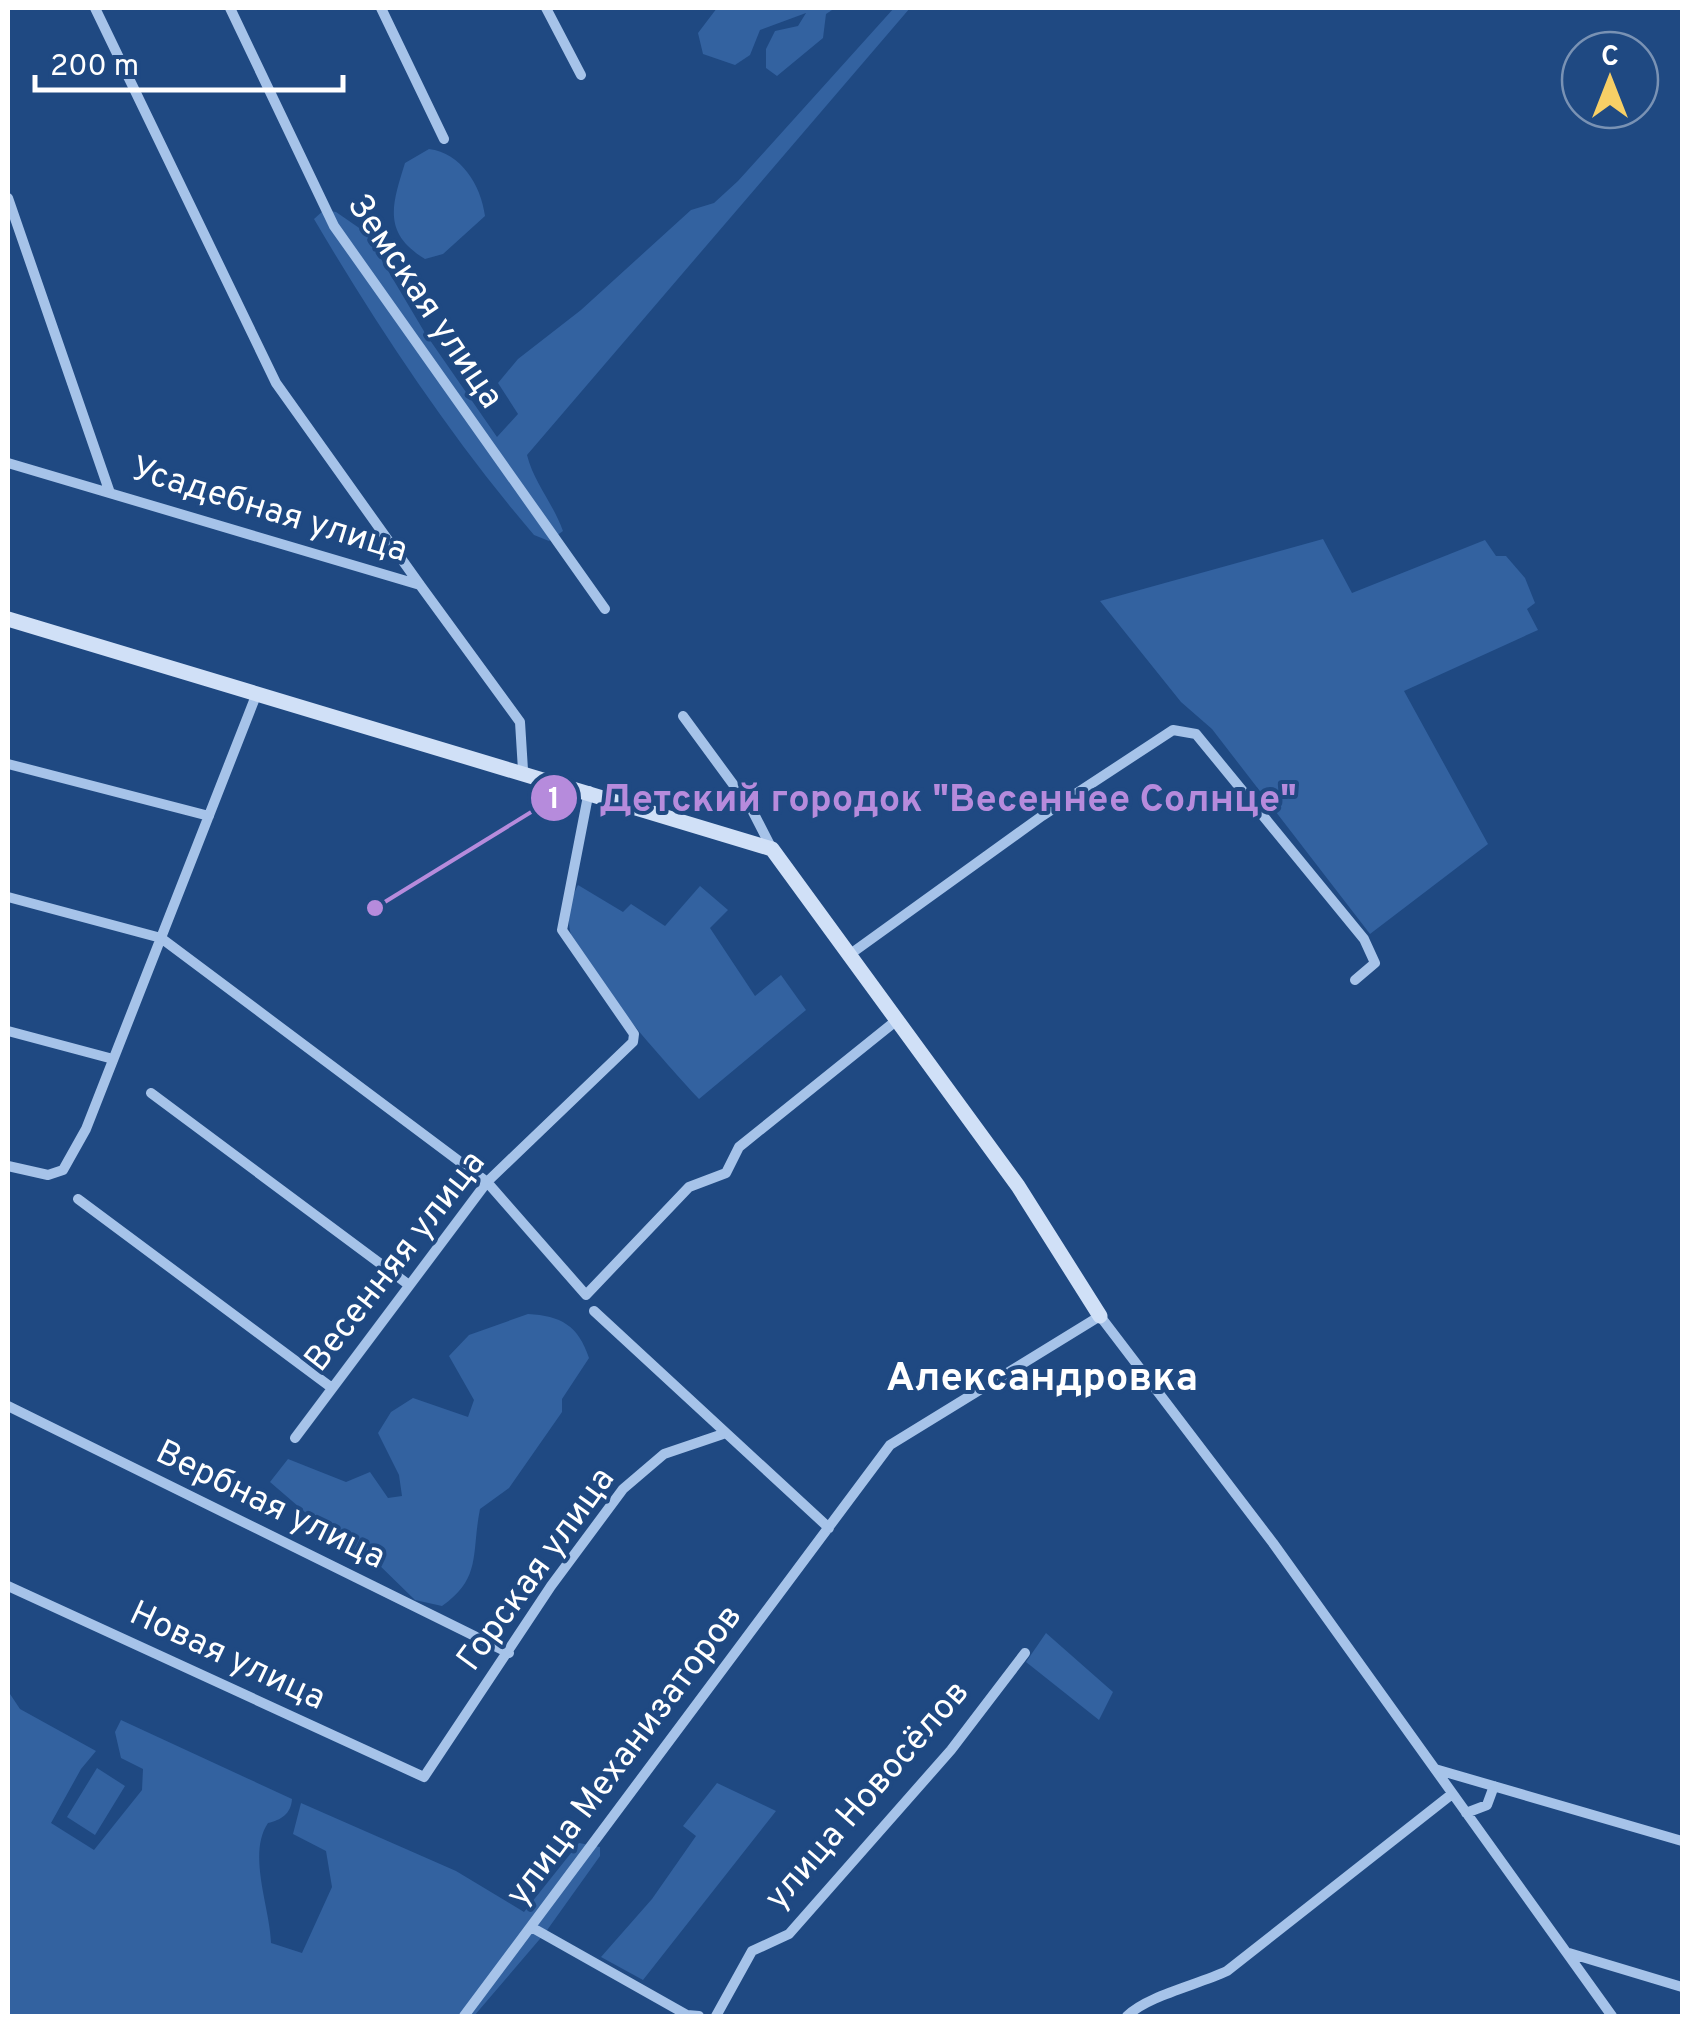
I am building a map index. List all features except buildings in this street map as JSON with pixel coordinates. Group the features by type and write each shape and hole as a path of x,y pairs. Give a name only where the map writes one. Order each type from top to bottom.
{"street":[{"path":"95,8 276,383 420,585"},
{"name":"Земская улица","path":"230,8 334,226 605,609"},
{"path":"381,8 444,139"},
{"path":"546,8 581,75"},
{"path":"8,198 110,493"},
{"name":"Усадебная улица","path":"8,463 420,585 520,722 523,770"},
{"path":"8,619 523,770 772,848"},
{"path":"8,1166 48,1175 63,1170 86,1129 257,694"},
{"path":"684,716 752,810 772,848 1018,1186 1100,1316 1273,1543 1612,2016"},
{"path":"849,955 1026,827 1173,730 1196,734 1364,939 1375,963 1356,980"},
{"path":"8,764 209,816"},
{"name":"Весенняя улица","path":"295,1438 487,1182 633,1042 634,1034 562,930 590,791"},
{"path":"8,897 160,938 487,1182 586,1296 689,1187 726,1173 739,1147 897,1020"},
{"path":"8,1031 113,1060"},
{"path":"151,1093 410,1286"},
{"path":"78,1199 332,1388"},
{"path":"594,1311 829,1528"},
{"name":"улица Механизаторов","path":"464,2016 904,1432 1100,1316"},
{"name":"Вербная улица","path":"8,1406 509,1653"},
{"name":"Горская улица","path":"424,1778 623,1489 664,1454 726,1434"},
{"name":"Новая улица","path":"8,1586 424,1778"},
{"name":"улица Новосёлов","path":"716,2016 752,1951 789,1934 951,1750 1025,1652"},
{"path":"1434,1769 1682,1841"},
{"path":"1466,1813 1487,1806 1494,1786"},
{"path":"1127,2016 1140,2003 1184,1991 1226,1971 1452,1794"},
{"path":"532,1927 687,2015 699,2016"},
{"path":"1568,1952 1682,1986"}],"shaded area":[{"path":"717,8 835,8 826,14 823,38 777,76 766,68 766,49 775,31 798,26 806,13 760,30 750,55 735,65 703,54 698,33"},
{"path":"894,8 910,8 527,455 563,531 549,541 534,535 417,382 314,219 324,210 336,212 365,232 425,333 497,437 518,414 498,383 518,359 581,310 691,210 714,203 738,181"},
{"path":"429,149 451,157 468,172 485,216 443,254 425,259 402,239 396,228 394,205 405,163"},
{"path":"1323,539 1352,593 1485,540 1496,556 1506,556 1525,578 1535,603 1527,609 1538,630 1404,691 1488,844 1370,934 1212,729 1181,702 1100,601"},
{"path":"578,885 623,912 631,904 665,926 700,886 728,910 710,928 755,996 781,975 806,1010 699,1099 627,1016 576,947 569,919"},
{"path":"528,1314 567,1324 579,1337 589,1358 562,1399 562,1412 509,1488 480,1509 469,1575 455,1596 442,1606 415,1600 372,1558 335,1538 270,1482 288,1459 346,1482 370,1472 388,1498 402,1496 399,1475 378,1433 391,1412 413,1398 468,1417 474,1400 449,1356 469,1335"},
{"path":"1046,1633 1113,1692 1099,1720 1026,1662"},
{"path":"8,1691 20,1709 96,1751 81,1769 51,1823 94,1850 142,1790 143,1769 121,1758 115,1732 121,1720 292,1799 284,1815 268,1823 259,1850 259,1865 271,1943 302,1953 332,1887 326,1851 293,1834 301,1803 456,1871 524,1912 579,1843 600,1847 600,1856 545,1933 474,2016 8,2016"},
{"path":"97,1768 125,1786 95,1835 67,1817"},
{"path":"717,1783 776,1811 643,1980 601,1957 652,1899 696,1836 683,1826"}],"place":[{"name":"Детский городок \"Весеннее Солнце\"","path":"375,908"}],"district":[{"name":"Александровка","path":"1042,1380"}]}
